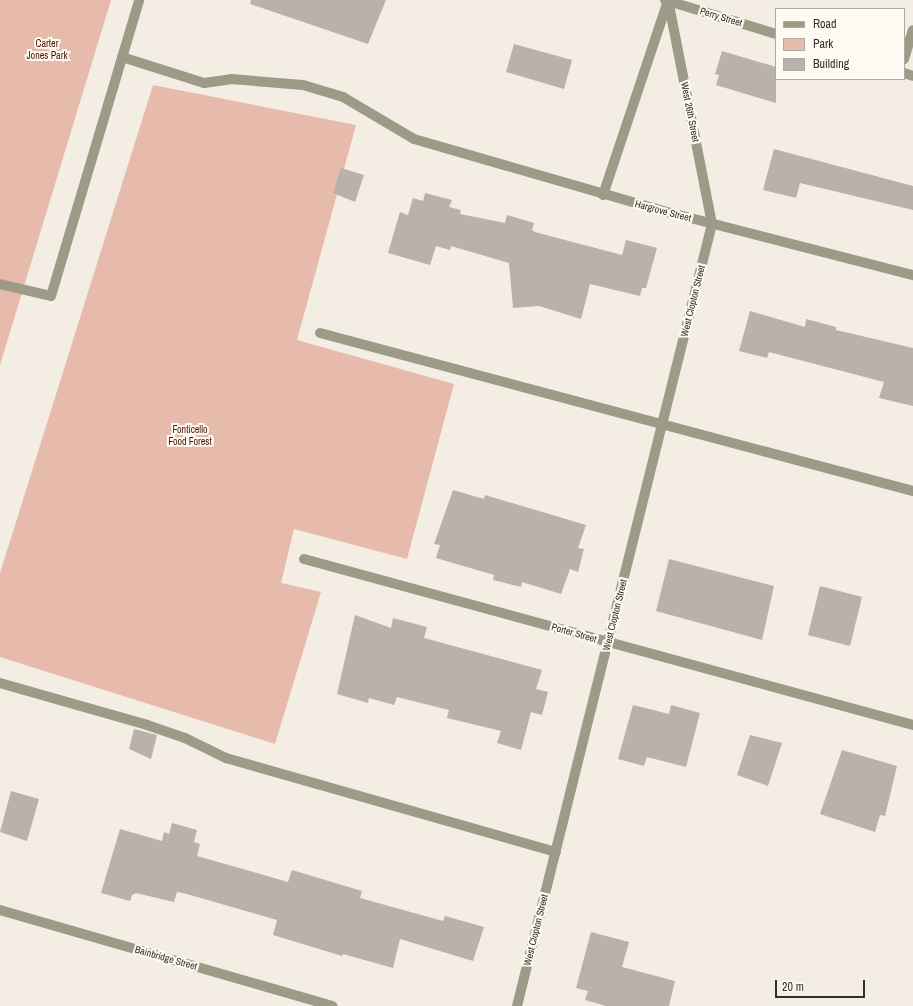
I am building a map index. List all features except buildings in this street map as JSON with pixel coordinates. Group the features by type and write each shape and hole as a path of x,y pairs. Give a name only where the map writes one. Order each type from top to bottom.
{"street":[{"path":"0,284 51,296 139,0"},
{"path":"603,195 667,0"},
{"name":"Perry Street","path":"667,0 775,34"},
{"name":"West 26th Street","path":"667,0 712,224"},
{"path":"905,56 913,30"},
{"name":"Hargrove Street","path":"122,57 204,83 231,79 303,85 343,97 414,139 603,195 913,275"},
{"name":"West Clopton Street","path":"517,1006 609,643 712,224"},
{"path":"320,333 913,491"},
{"name":"Porter Street","path":"304,559 913,725"},
{"path":"0,683 147,725 185,738 226,758 556,852"},
{"name":"Bainbridge Street","path":"0,910 332,1006"}],"green space":[{"name":"Carter Jones Park","path":"0,0 111,0 0,365"},
{"name":"Fonticello Food Forest","path":"153,85 356,125 297,340 454,384 407,559 294,529 281,583 321,592 275,744 0,657 0,573"}]}
